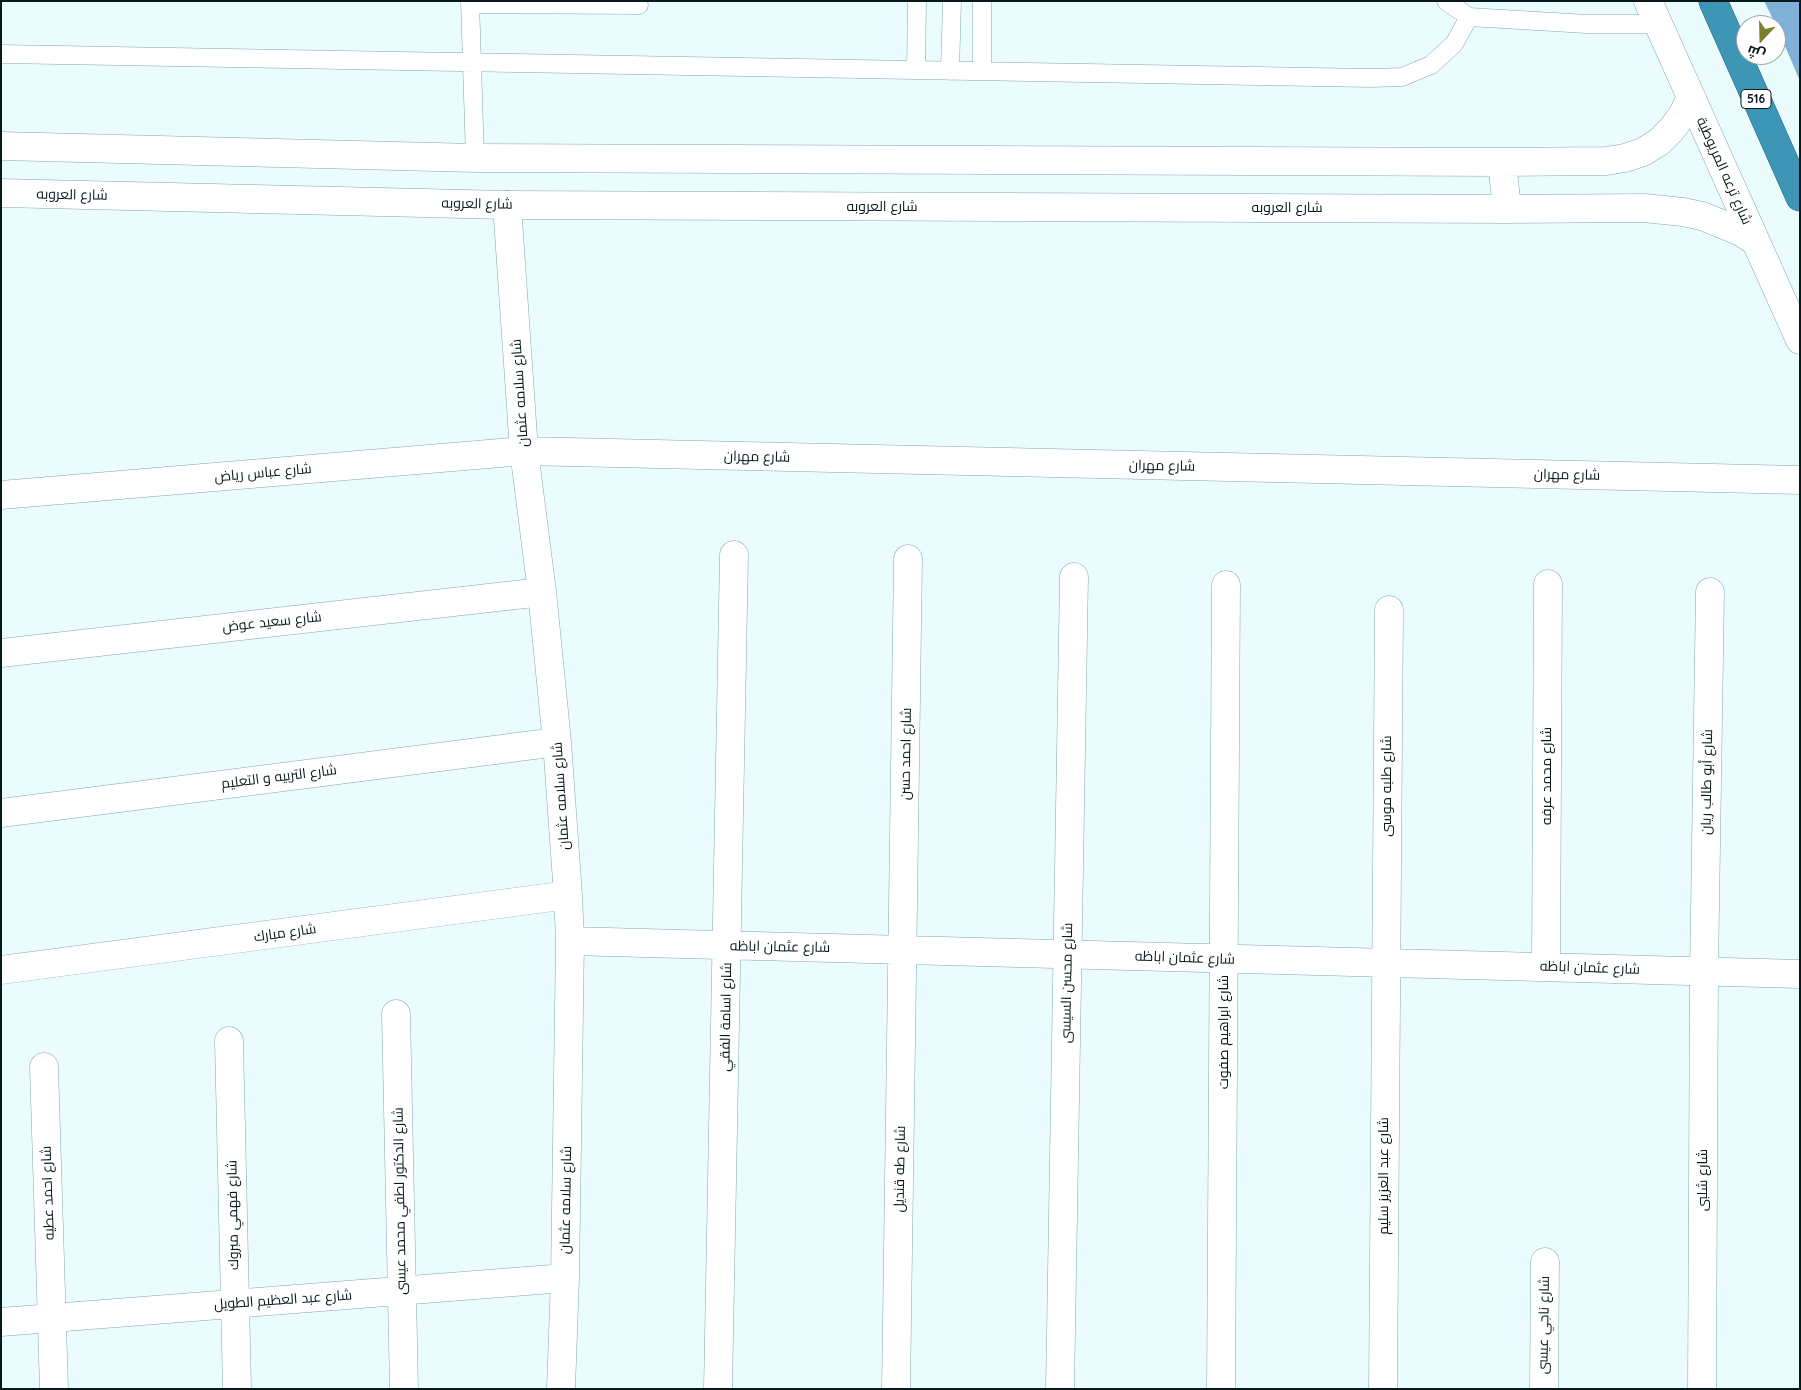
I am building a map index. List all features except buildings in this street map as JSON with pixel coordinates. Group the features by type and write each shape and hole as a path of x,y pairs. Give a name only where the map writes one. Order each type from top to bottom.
{"highway":[{"name":"516","path":"1713,1 1800,197"}],"street":[{"name":"شارع ترعه المريوطية","path":"1653,13 1800,340"},
{"path":"1,146 475,158 1606,161 1625,158 1643,152 1659,142 1683,114 1691,97"},
{"path":"1502,162 1506,209"},
{"name":"شارع العروبه","path":"1,193 507,205 1644,208 1683,212 1721,223 1755,241"},
{"name":"شارع سلامه عثمان","path":"507,205 524,451 542,592 557,742 568,895 570,941 565,1278 561,1389"},
{"name":"شارع مهران","path":"524,451 1800,480"},
{"name":"شارع عباس رياض","path":"1,495 524,451"},
{"name":"شارع اسامة الفقي","path":"718,1389 734,555"},
{"name":"شارع احمد حسن","path":"904,950 908,559"},
{"name":"شارع محسن السيسى","path":"1060,1389 1074,577"},
{"name":"شارع محمد عرفه","path":"1546,967 1548,584"},
{"name":"شارع ابراهيم صفوت","path":"1221,1389 1226,585"},
{"name":"شارع سعيد عوض","path":"1,653 542,592"},
{"name":"شارع أبو طالب ريان","path":"1704,972 1710,592"},
{"name":"شارع طلبه موسى","path":"1386,963 1389,610"},
{"name":"شارع التربيه و التعليم","path":"1,813 557,742"},
{"name":"شارع مبارك","path":"1,970 568,895"},
{"name":"شارع عثمان اباظه","path":"570,941 1800,974"},
{"name":"شارع طه قنديل","path":"896,1389 904,950"},
{"name":"شارع عبد العزيز سليم","path":"1383,1389 1386,963"},
{"name":"شارع شلبى","path":"1702,1389 1704,972"},
{"name":"شارع الدكتور لطفي محمد عيسى","path":"396,1014 404,1389"},
{"name":"شارع فهمي مبروك","path":"230,1041 237,1389"},
{"name":"شارع احمد عطيه","path":"44,1067 54,1389"},
{"name":"شارع ناجي عيسى","path":"1544,1389 1545,1262"},
{"name":"شارع عبد العظيم الطويل","path":"1,1322 565,1278"}],"lane":[{"path":"916,70 917,1"},
{"path":"950,71 952,1"},
{"path":"982,1 982,71"},
{"path":"1446,1 1469,17 1497,20 1587,24 1653,13"},
{"path":"475,158 470,3 639,5"},
{"path":"1,54 1361,78 1402,77 1431,65 1454,44 1469,17"}],"water":[{"path":"1764,1 1800,1 1800,81 1786,48 1786,15 1771,15"}]}
